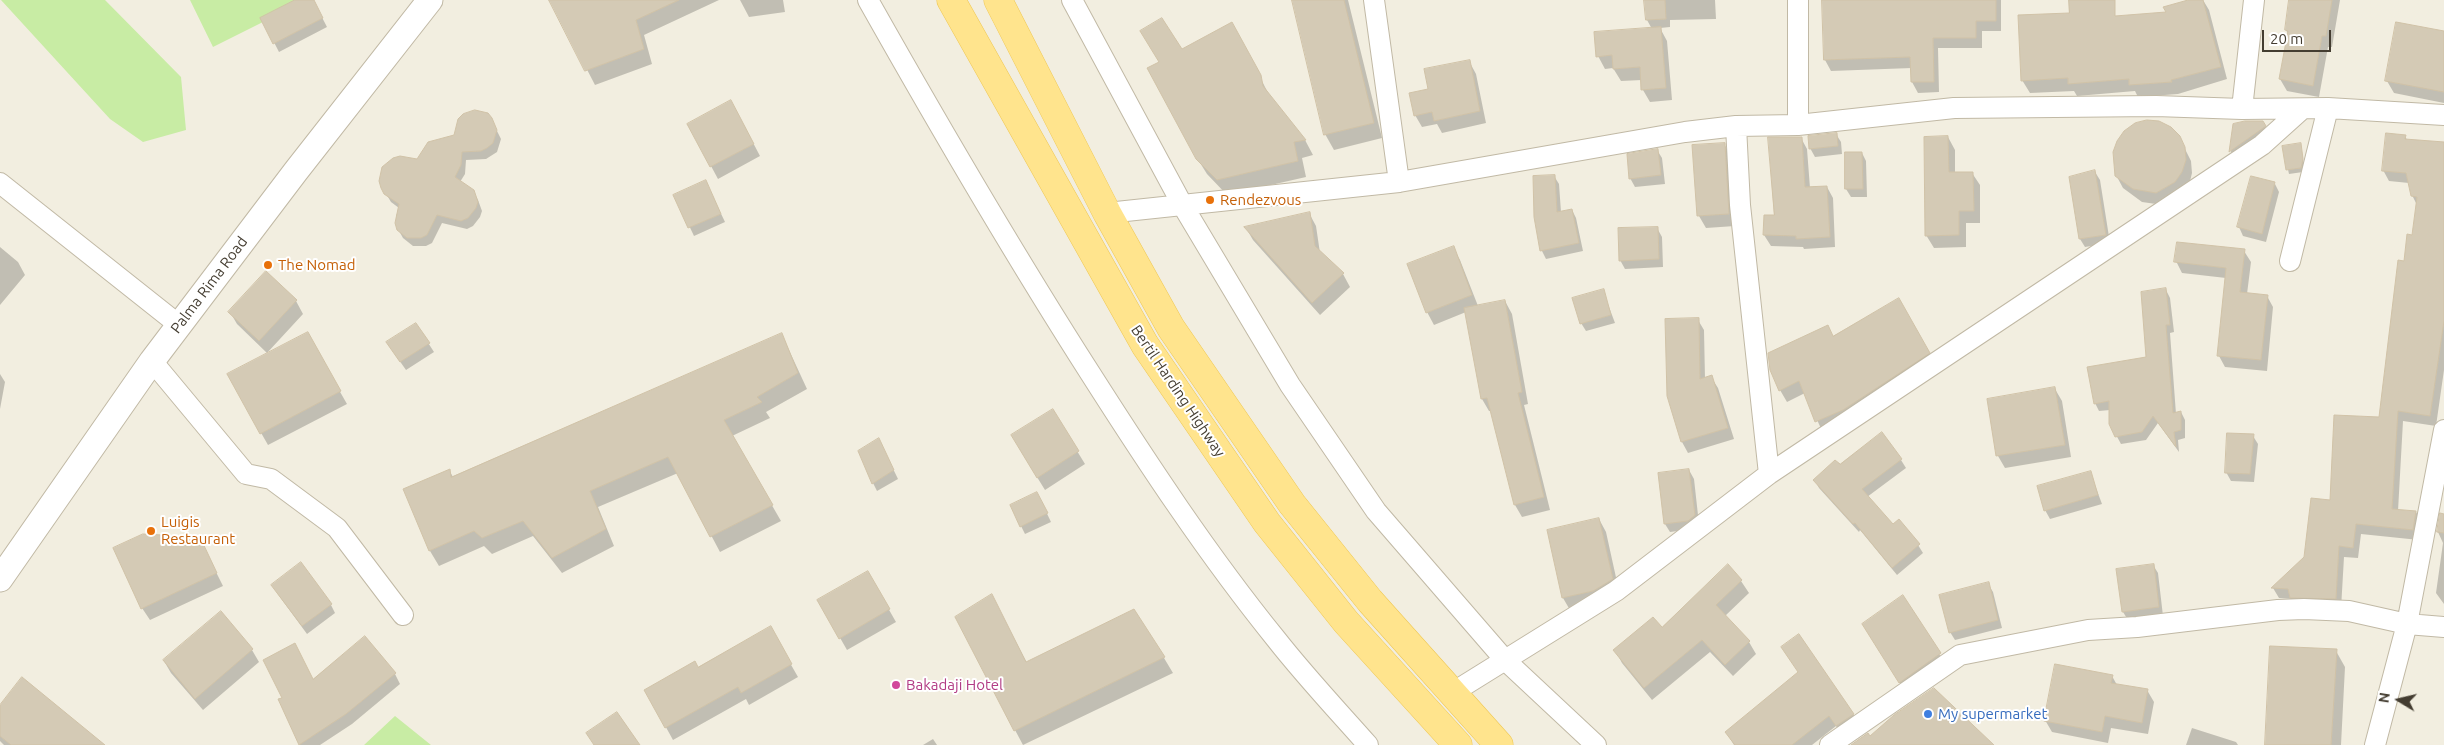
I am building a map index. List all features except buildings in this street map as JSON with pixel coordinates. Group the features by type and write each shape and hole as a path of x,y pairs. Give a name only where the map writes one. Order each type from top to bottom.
{"main road":[{"name":"Bertil Harding Highway","path":"951,0 1145,345 1267,523 1346,622 1458,745"},
{"name":"Bertil Harding Highway","path":"998,0 1108,213 1171,328 1292,504 1370,601 1499,745"}],"street":[{"name":"Palma Rima Road","path":"0,579 152,361 296,171 430,0"},
{"path":"868,0 940,129 1035,287 1147,462 1218,563 1277,640 1368,745"},
{"path":"1072,0 1183,206 1290,385 1376,511 1505,660 1596,745"},
{"path":"1374,0 1398,182"},
{"path":"1798,0 1798,125"},
{"path":"2242,109 2254,0"},
{"path":"1108,213 1398,182 1685,132 1736,126 1798,125 1954,108 2156,106 2242,109 2328,108 2444,115"},
{"path":"2290,261 2328,108"},
{"path":"1452,693 1616,591 1769,474 2262,145 2302,109"},
{"path":"1736,126 1740,205 1769,474"},
{"path":"0,183 179,325"},
{"path":"152,361 246,474 271,480 337,528 402,615"},
{"path":"2375,745 2407,624 2444,430"},
{"path":"1830,745 1960,655 2088,630 2137,627 2278,610 2349,611 2407,624 2444,626"}],"green space":[{"path":"1,0 105,0 181,77 186,130 143,142 110,119"},
{"path":"190,0 307,0 213,47"},
{"path":"395,716 431,745 364,745"}],"place":[{"name":"Rendezvous","path":"1210,200"},
{"name":"The Nomad","path":"268,265"},
{"name":"Luigis Restaurant","path":"151,531"},
{"name":"Bakadaji Hotel","path":"896,685"},
{"name":"My supermarket","path":"1928,714"}]}
